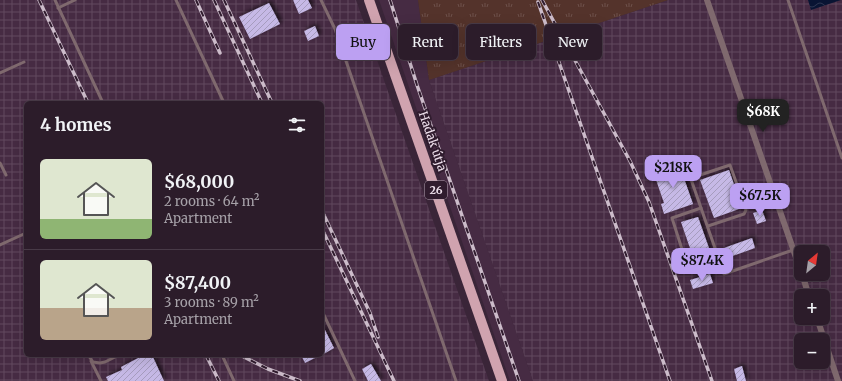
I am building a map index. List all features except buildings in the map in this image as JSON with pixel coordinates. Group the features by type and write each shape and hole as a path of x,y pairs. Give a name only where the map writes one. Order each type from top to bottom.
{"main road":[{"name":"Hadak útja","path":"370,0 502,381"}],"street":[{"path":"707,0 794,253"},
{"path":"819,325 838,381"}],"lane":[{"path":"55,0 102,101"},
{"path":"58,8 75,0"},
{"path":"176,0 223,101"},
{"path":"321,0 335,29 456,381"},
{"path":"788,0 842,158"},
{"path":"0,73 24,62"},
{"path":"685,162 724,274 793,250"},
{"path":"0,164 6,176"},
{"path":"691,178 730,165 746,210 744,214 708,226"},
{"path":"701,208 672,218 689,271 720,261"},
{"path":"0,245 24,234"},
{"path":"324,315 355,381"},
{"path":"90,359 93,362 100,363 114,357"},
{"path":"223,357 234,381"},
{"path":"90,359 101,381"}],"shaded area":[{"path":"0,0 356,0 364,24 336,24 336,60 377,60 489,381 0,381"},
{"path":"379,0 418,0 421,24 398,24 398,55 390,32 390,24 387,24"},
{"path":"668,0 842,0 842,381 533,381 429,80 489,60 536,60 536,44 544,42 544,60 602,60 602,24 596,24"},
{"path":"400,60 426,60 429,80 533,381 510,381"}],"green space":[{"path":"418,0 668,0 596,24 544,24 544,42 536,44 536,24 466,24 466,60 489,60 429,80 426,60 458,60 458,24 421,24"}],"water":[{"path":"808,0 841,0 811,10"}],"railway":[{"path":"39,0 87,101"},
{"path":"196,0 220,53"},
{"path":"214,0 261,101"},
{"path":"224,0 271,101"},
{"path":"390,0 417,85 519,381"},
{"path":"542,0 630,161 649,202 712,381"},
{"path":"538,2 670,381"},
{"path":"324,215 370,313 378,337"},
{"path":"324,233 394,381"},
{"path":"207,357 219,381"},
{"path":"244,357 268,369 300,381"}]}
